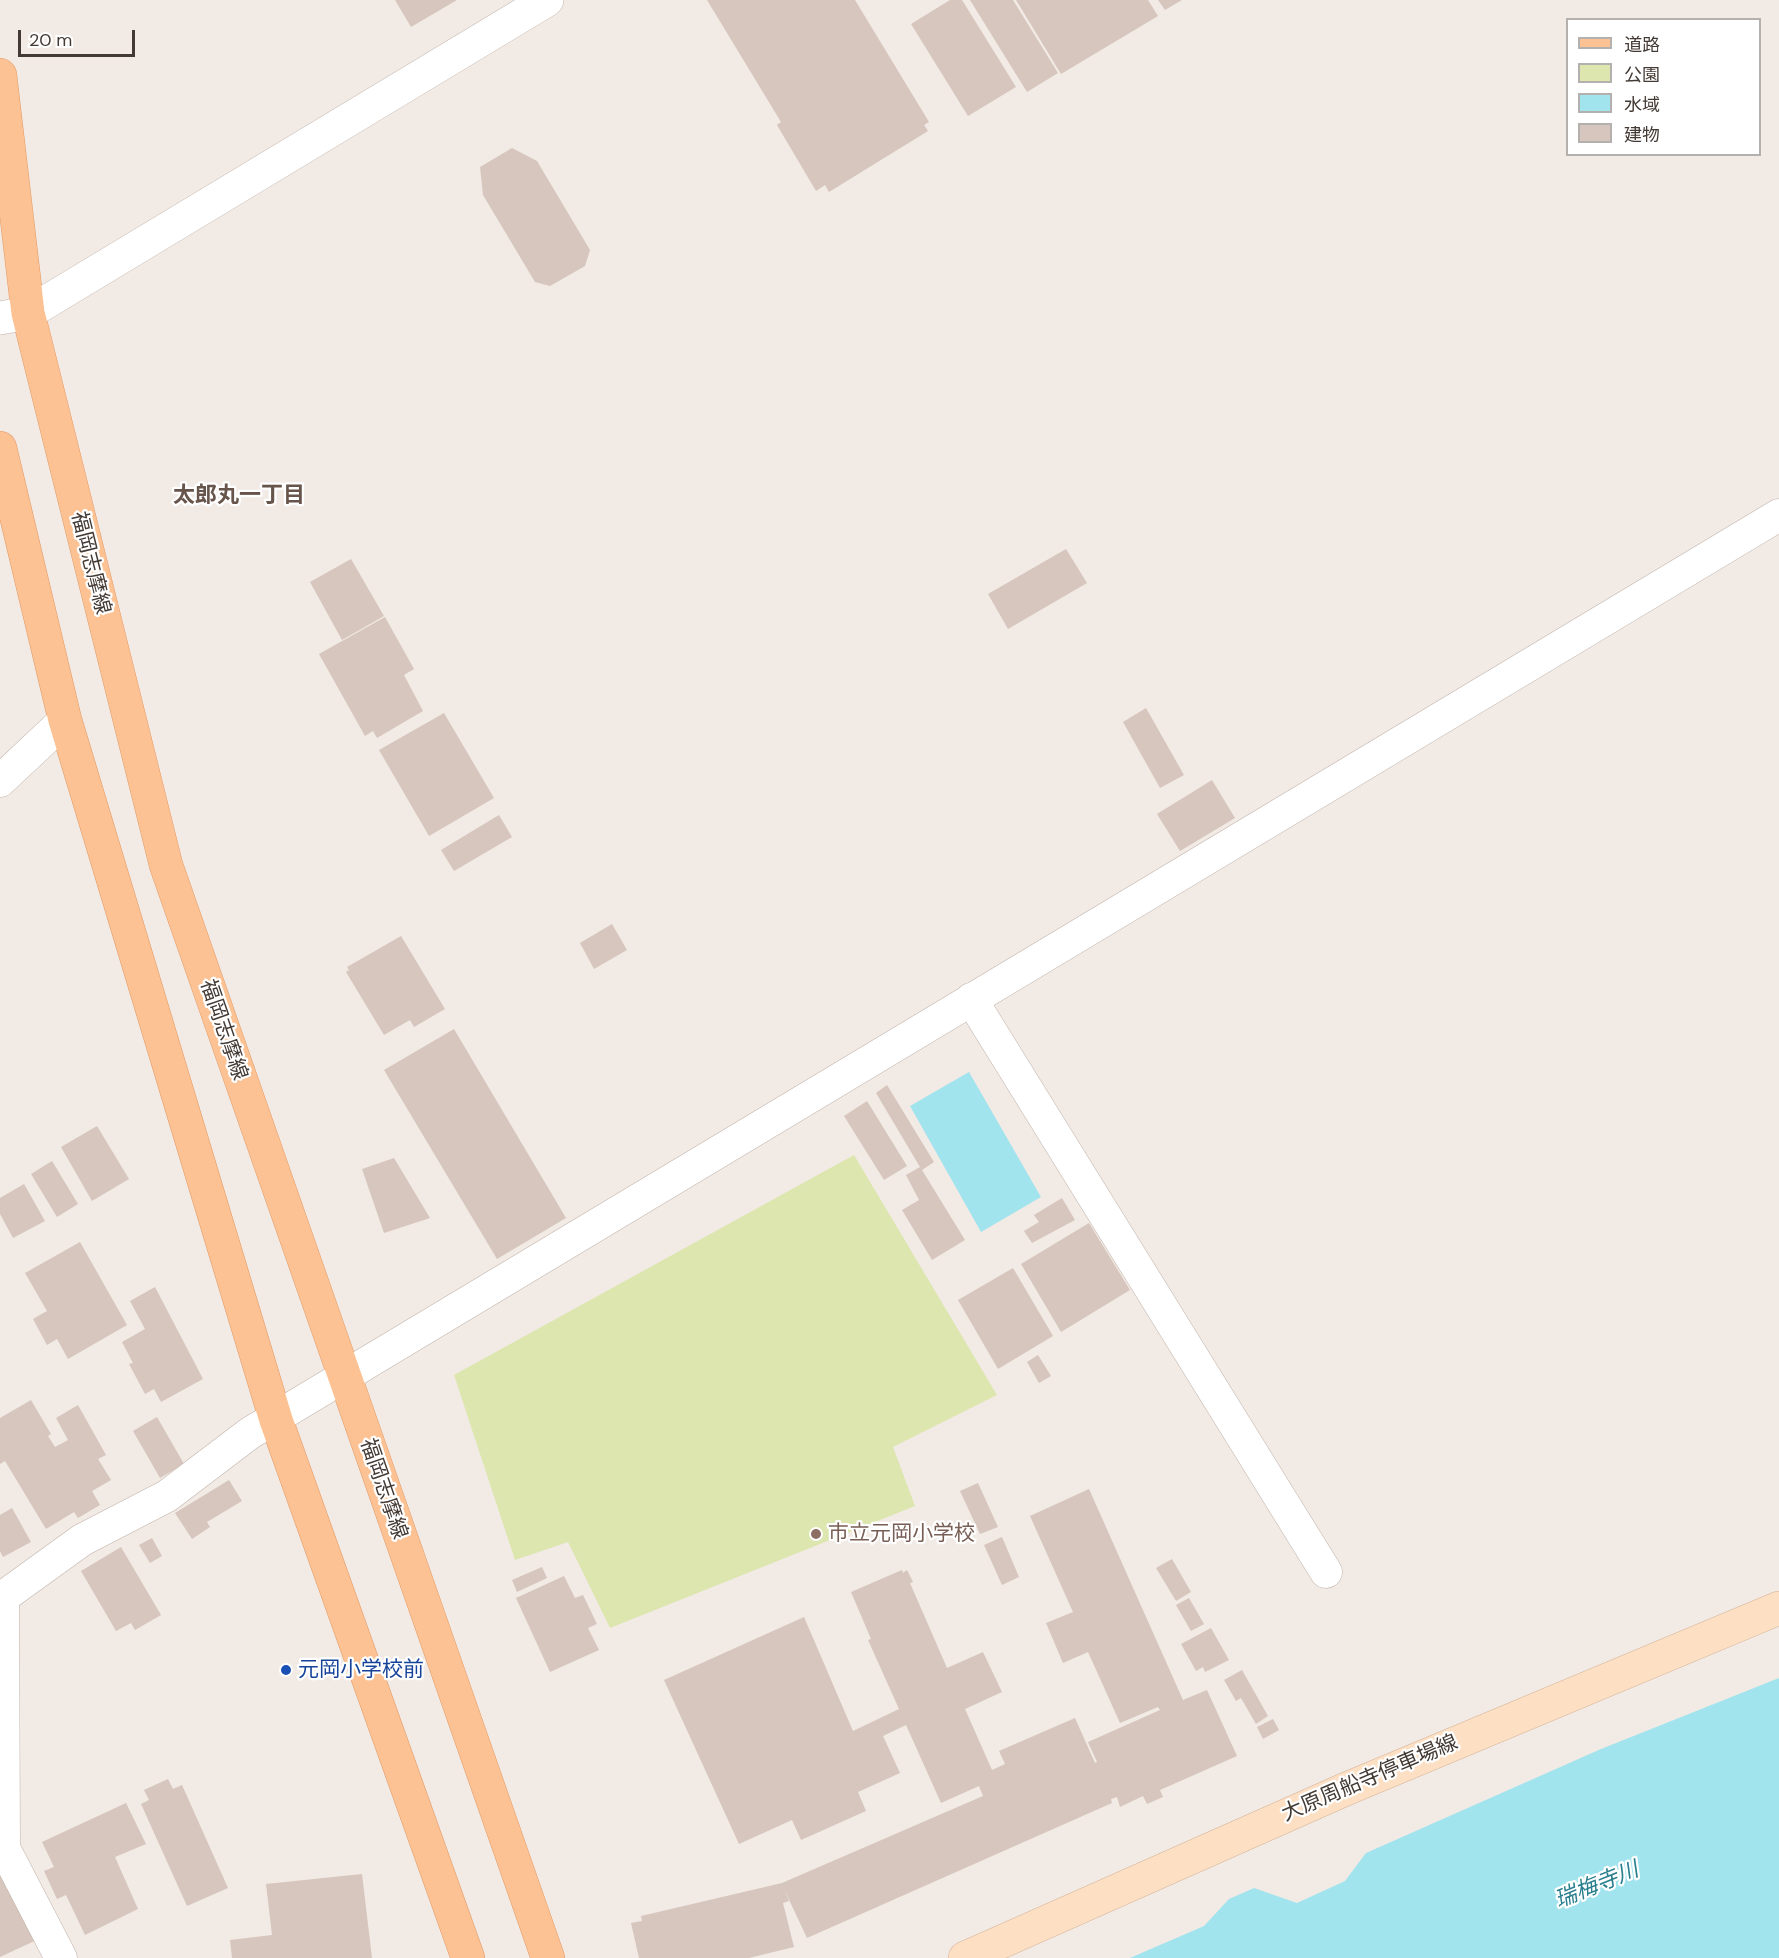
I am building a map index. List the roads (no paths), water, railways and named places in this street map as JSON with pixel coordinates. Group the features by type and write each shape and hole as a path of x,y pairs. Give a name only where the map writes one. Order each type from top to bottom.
{"main road":[{"name":"福岡志摩線","path":"0,75 14,315 166,866 548,1958"},
{"path":"0,448 65,720 276,1420 468,1958"},
{"name":"大原周船寺停車場線","path":"965,1958 1346,1789 1779,1608"}],"street":[{"path":"14,315 547,0"},
{"path":"61,1958 4,1848 2,1597 82,1540 167,1496 250,1433 276,1420 971,999 1779,515"},
{"path":"0,781 65,720"},
{"path":"971,999 1326,1572"}],"water":[{"path":"969,1072 1041,1197 981,1232 910,1106"},
{"name":"瑞梅寺川","path":"1779,1678 1779,1958 1130,1958 1204,1926 1229,1899 1254,1888 1297,1903 1345,1881 1366,1853 1601,1749"}],"place":[{"name":"市立元岡小学校","path":"816,1534"},
{"name":"元岡小学校前","path":"286,1670"}],"district":[{"name":"太郎丸一丁目","path":"239,496"}]}
